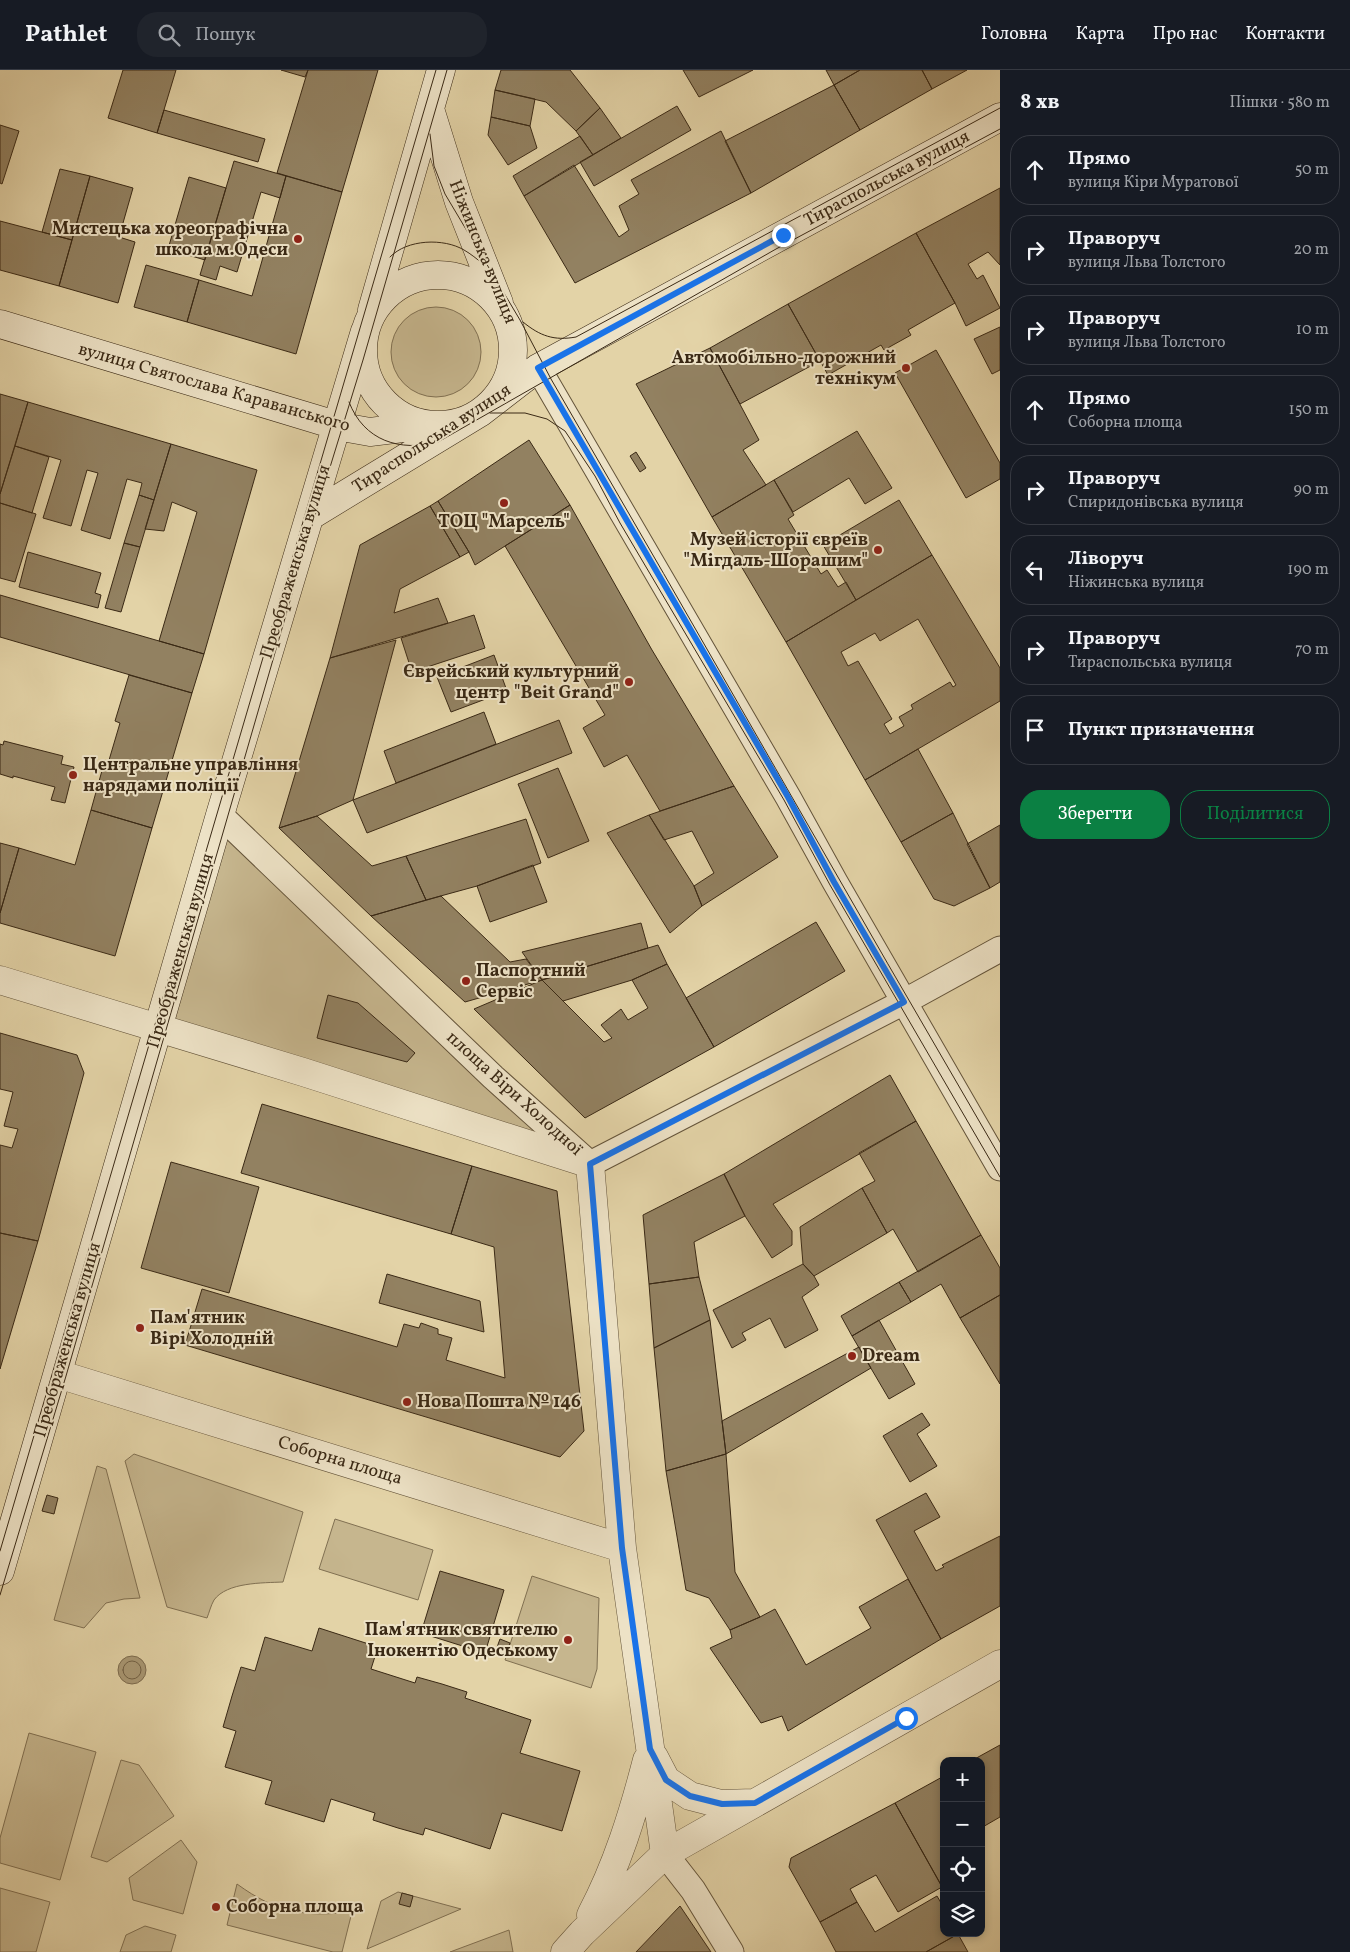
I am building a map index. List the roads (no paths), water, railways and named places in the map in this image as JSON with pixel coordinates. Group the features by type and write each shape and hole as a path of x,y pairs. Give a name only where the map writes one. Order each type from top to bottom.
{"main road":[{"name":"Преображенська вулиця","path":"0,1571 220,815 368,324 441,70"},
{"name":"Ніжинська вулиця","path":"430,109 459,202 505,316 538,368"},
{"name":"Тираспольська вулиця","path":"310,516 481,412 538,368 1000,118"},
{"path":"435,275 457,278 477,286 494,300 505,316 513,343 510,369 503,387 497,396 481,412 466,420 430,425 411,420 393,410 378,397 368,379 363,360 362,345 368,324 378,303 394,289 414,279 435,275"},
{"name":"вулиця Святослава Караванського","path":"0,324 336,426 370,432 430,425"},
{"name":"площа Віри Холодної","path":"0,980 159,1028 590,1164"},
{"path":"590,1164 622,1548 665,1854"},
{"name":"Соборна площа","path":"58,1374 622,1548"},
{"path":"573,1943 665,1854 1000,1664"},
{"path":"650,1749 666,1780 690,1796 722,1804 755,1803"},
{"path":"573,1943 608,1882 627,1828 650,1749"}],"street":[{"name":"Ніжинська вулиця","path":"538,368 788,797 834,882 1000,1168"},
{"name":"площа Віри Холодної","path":"220,815 493,1077 590,1164"},
{"path":"590,1164 904,1002 1000,949"},
{"path":"665,1854 693,1890 730,1952"}],"water":[{"path":"132,1656 142,1660 146,1670 142,1680 132,1684 122,1680 118,1670 122,1660"}],"tram line":[{"path":"0,1551 436,70"},
{"path":"0,1595 66,1376 307,542 363,360 447,70"},
{"path":"523,322 535,331 554,338 576,337 1000,108"},
{"path":"349,402 364,426 385,440 397,444 410,445 438,442 776,249 1000,129"},
{"path":"430,134 434,166 445,194 520,320 551,379 1000,1157"},
{"path":"390,257 406,247 426,242 436,242 456,246 483,264"},
{"path":"490,413 525,413 547,419 565,431 595,476 620,523 784,800 830,885 1000,1177"}],"place":[{"name":"Мистецька хореографічна школа м.Одеси","path":"298,239"},
{"name":"Автомобільно-дорожний технікум","path":"906,368"},
{"name":"ТОЦ \"Марсель\"","path":"504,503"},
{"name":"Музей історії євреїв \"Мігдаль-Шорашим\"","path":"878,550"},
{"name":"Єврейський культурний центр \"Beit Grand\"","path":"629,682"},
{"name":"Центральне управління нарядами поліції","path":"73,775"},
{"name":"Паспортний Сервіс","path":"466,981"},
{"name":"Пам'ятник Вірі Холодній","path":"140,1328"},
{"name":"Dream","path":"852,1356"},
{"name":"Нова Пошта № 146","path":"407,1402"},
{"name":"Пам'ятник святителю Інокентію Одеському","path":"568,1640"},
{"name":"Соборна площа","path":"216,1907"}]}
